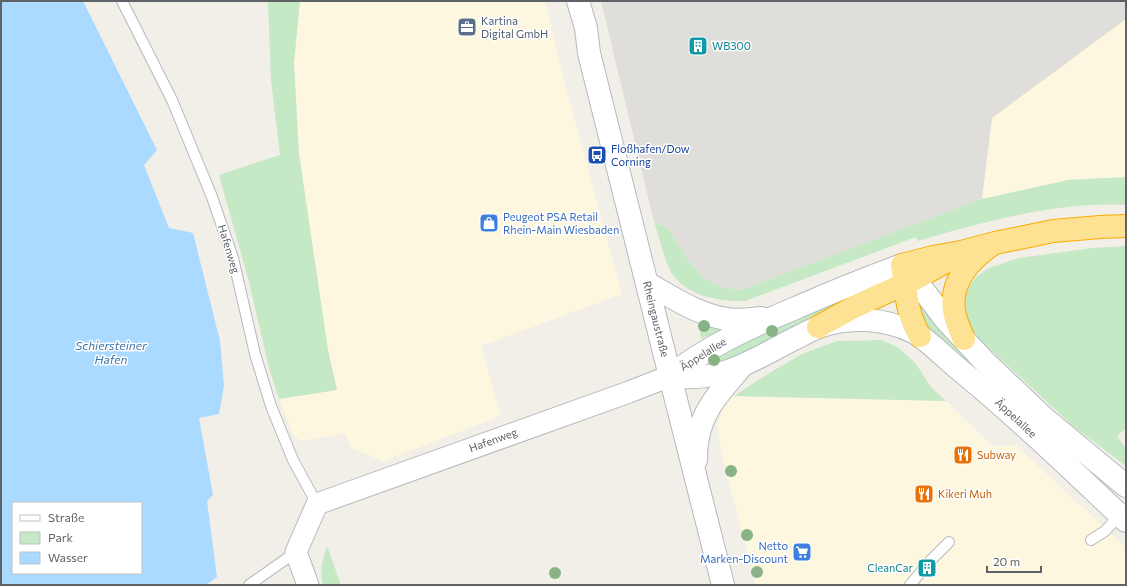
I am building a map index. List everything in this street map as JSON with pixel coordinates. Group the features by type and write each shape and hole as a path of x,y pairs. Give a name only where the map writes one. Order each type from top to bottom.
{"highway":[{"path":"818,327 907,276 961,252 995,243 1053,231 1126,226"},
{"path":"964,339 956,322 954,310 955,289 962,272 982,252 995,243"},
{"path":"907,276 910,315 920,336"}],"main road":[{"name":"Rheingaustraße","path":"572,1 581,40 589,52"},
{"name":"Rheingaustraße","path":"578,1 587,33 589,52 723,585"},
{"name":"Äppelallee","path":"670,376 707,350 726,339 772,317 859,281 907,276 984,361 1044,418 1126,486"},
{"path":"647,283 705,314 715,317 741,320 772,317"},
{"name":"Äppelallee","path":"670,376 697,378 724,372 742,366 818,327 835,322 870,320 888,323 904,328 920,336 989,394 1123,518"},
{"path":"695,476 697,446 701,425 714,401 742,366"}],"street":[{"name":"Hafenweg","path":"317,504 670,376"},
{"path":"308,585 296,552 317,504"}],"lane":[{"name":"Hafenweg","path":"122,1 172,100 212,197 233,258 255,354 270,406 293,460 317,504"},
{"path":"1091,540 1123,518"},
{"path":"910,585 930,561 949,542"},
{"path":"249,585 296,552"}],"shaded area":[{"path":"300,1 545,1 565,84 622,294 481,346 501,416 383,461 351,448 345,433 303,441 294,437 279,399 337,390 328,350 299,154 294,63"},
{"path":"601,1 1126,1 1126,19 992,118 982,199 741,290 721,287 703,277 688,260 668,228 654,222"},
{"path":"1126,19 1126,177 1068,180 982,199 992,118"},
{"path":"734,396 946,401 992,446 1016,445 1126,548 1126,585 756,585 723,460 717,424 724,405"}],"green space":[{"path":"268,1 300,1 294,63 299,154 328,350 337,390 279,399 269,368 249,282 219,175 280,155 271,80"},
{"path":"1126,177 1126,205 1075,206 1021,214 918,241 916,237 745,301 714,299 685,287 677,280 668,266 654,222 668,228 688,260 703,277 721,287 741,290 982,199 1068,180"},
{"path":"1126,246 1126,428 1117,436 1126,449 1126,466 1073,426 980,340 966,321 964,308 965,292 975,278 989,268 1019,258 1093,248"},
{"path":"864,292 865,294 718,366 708,369 705,355 760,330"},
{"path":"921,300 966,360 958,355 929,329 920,310 919,302"},
{"path":"699,322 724,329 701,339"},
{"path":"882,340 899,348 916,364 931,387 946,401 734,396 802,354 837,341"},
{"path":"327,546 341,585 323,585 321,570"}],"water":[{"name":"Schiersteiner Hafen","path":"1,1 83,1 157,150 144,165 169,228 193,233 220,341 224,386 219,414 199,418 213,495 207,501 217,577 206,585 1,585"}],"place":[{"name":"Kartina Digital GmbH","path":"467,27"},
{"name":"WB300","path":"698,46"},
{"name":"Floßhafen/Dow Corning","path":"597,155"},
{"name":"Peugeot PSA Retail Rhein-Main Wiesbaden","path":"489,223"},
{"name":"Subway","path":"963,455"},
{"name":"Kikeri Muh","path":"924,494"},
{"name":"Netto Marken-Discount","path":"802,552"},
{"name":"CleanCar","path":"927,568"}]}
